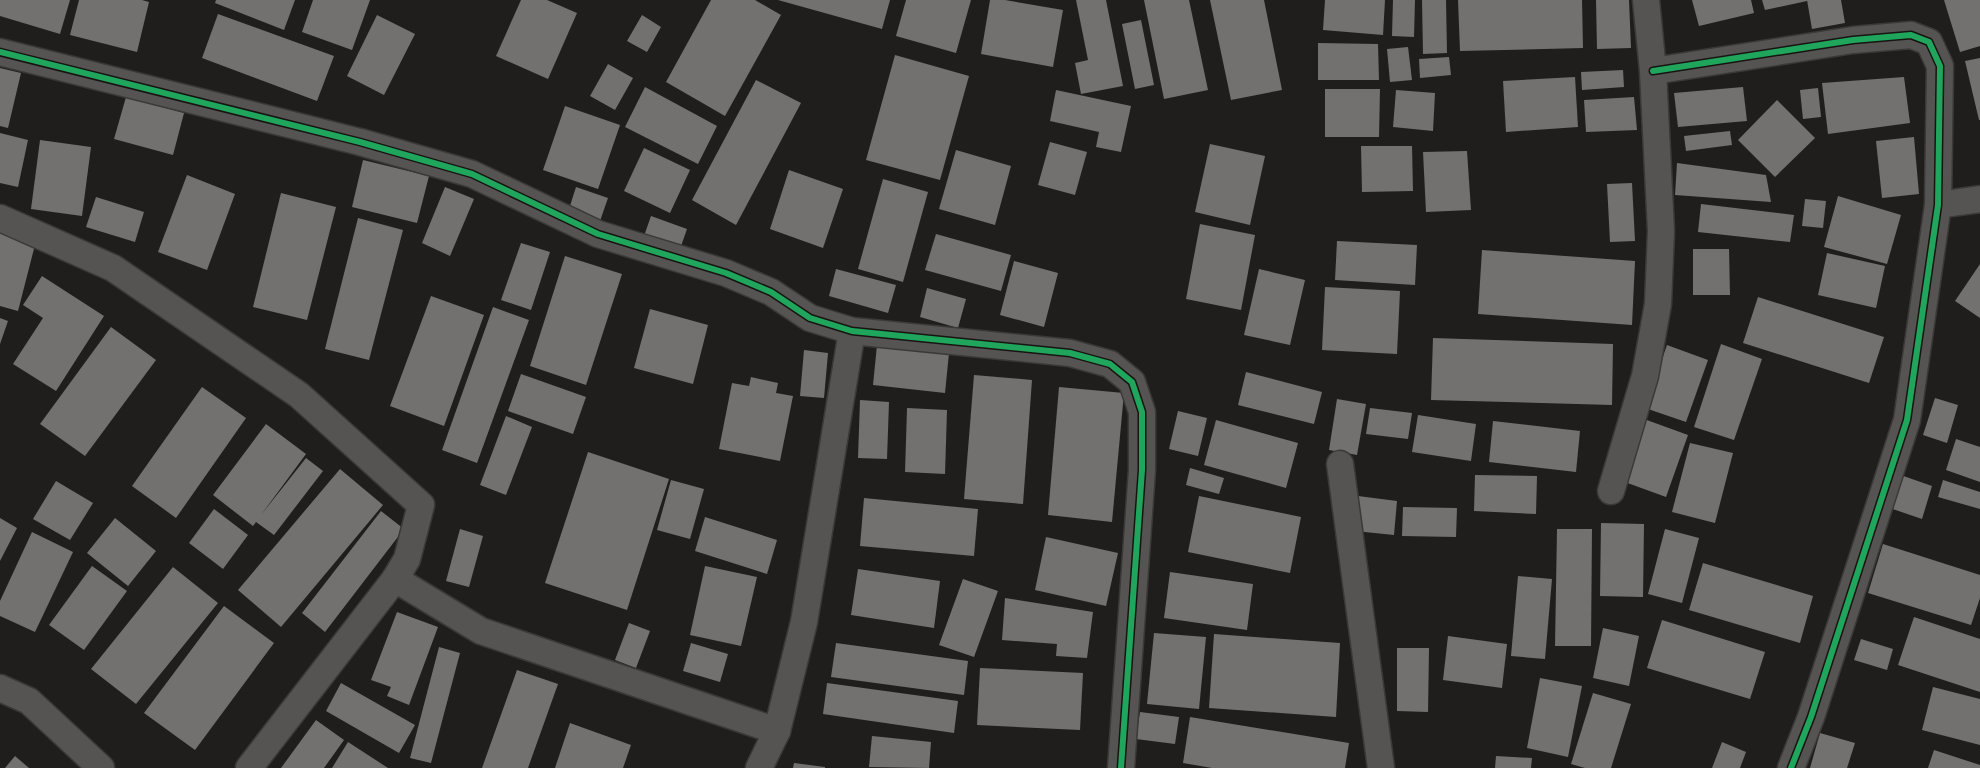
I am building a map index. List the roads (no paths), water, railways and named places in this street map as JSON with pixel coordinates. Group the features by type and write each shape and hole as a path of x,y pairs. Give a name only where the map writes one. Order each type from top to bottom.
{"street":[{"path":"1611,492 1645,376 1658,304 1661,231 1653,71 1646,0"},
{"path":"1653,71 1853,40 1911,35 1929,42 1940,66 1938,205 1906,420 1811,716 1791,768"},
{"path":"0,52 360,142 472,174 518,194 598,234 726,274 771,292 810,318 852,331 1070,353 1110,364 1132,382 1142,412 1142,470 1121,768"},
{"path":"1938,205 1980,199"},
{"path":"0,218 121,273 299,395 421,505 407,559 395,580 249,768"},
{"path":"759,768 777,731 804,622 852,331"},
{"path":"1340,464 1381,768"},
{"path":"395,580 481,631 777,731"},
{"path":"0,688 29,701 101,768"}]}
